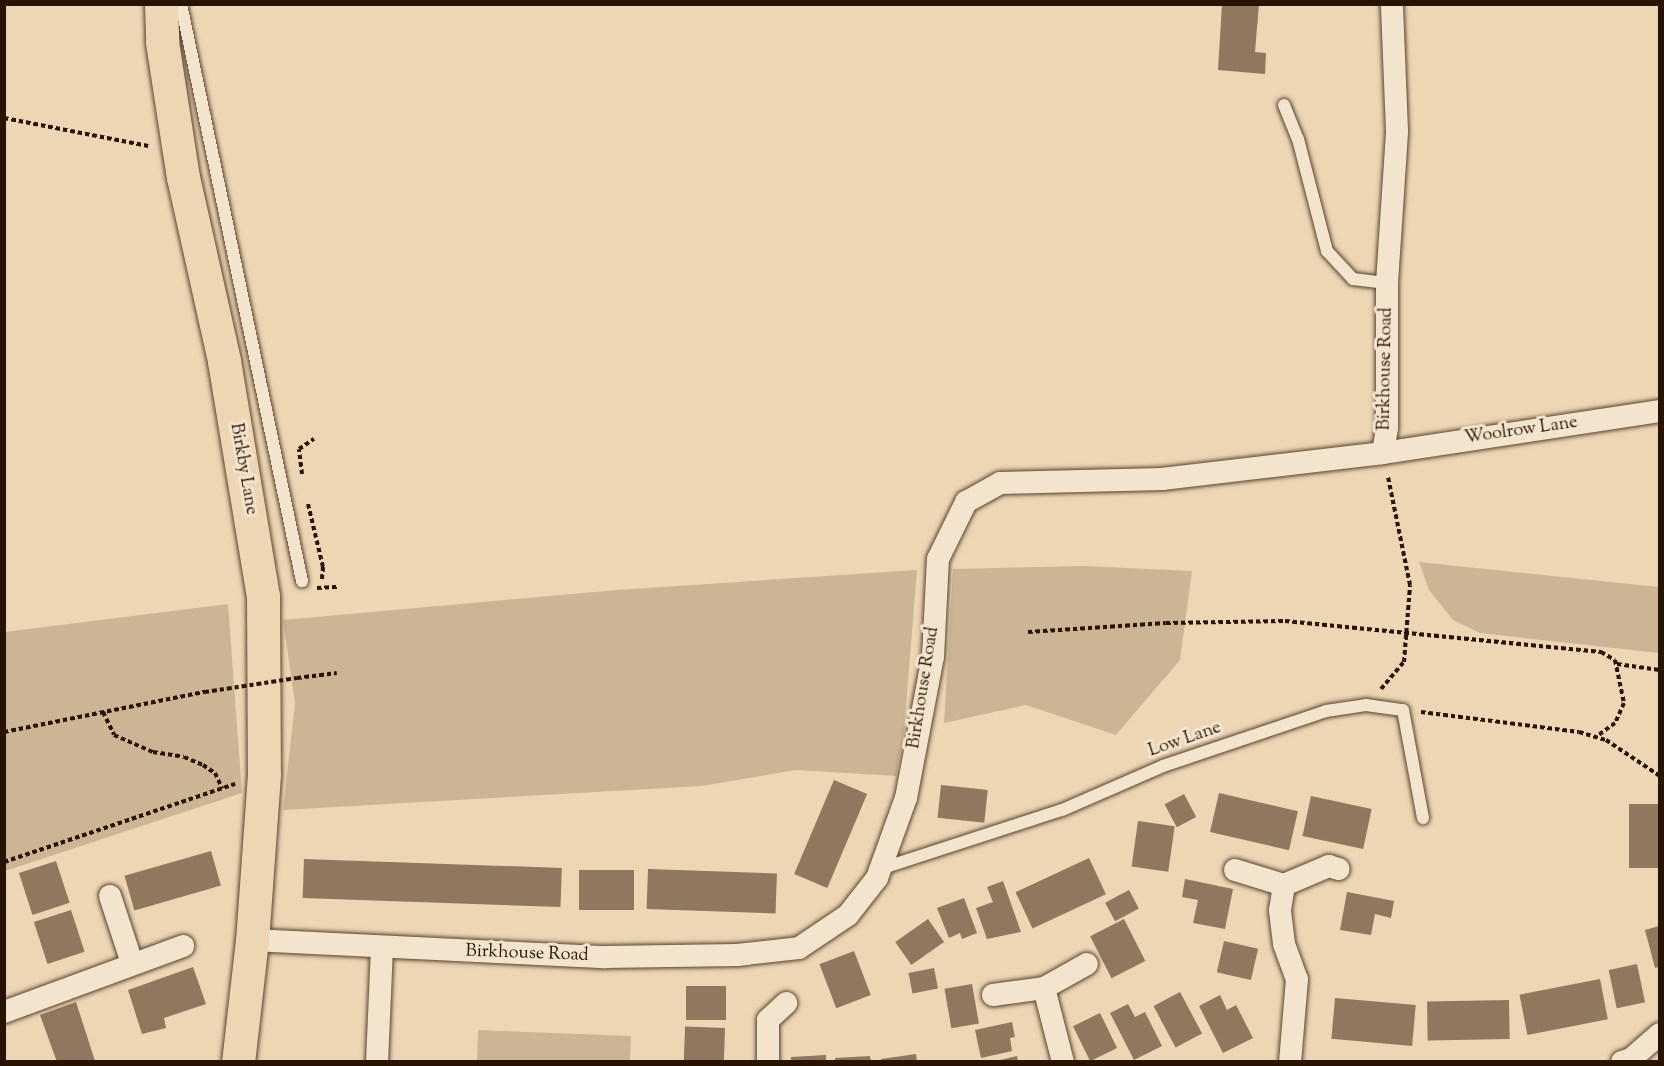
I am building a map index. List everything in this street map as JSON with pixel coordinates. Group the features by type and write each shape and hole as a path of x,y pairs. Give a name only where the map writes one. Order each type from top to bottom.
{"main road":[{"name":"Birkby Lane","path":"161,4 162,42 178,141 225,361 262,585 264,774 252,940 238,1062"}],"street":[{"name":"Birkhouse Road","path":"252,940 605,957 737,955 799,948 848,915 880,869 906,798 933,657 938,559 966,502 1000,483 1162,478 1383,453 1387,428 1387,283 1397,131 1392,4"},
{"name":"Woolrow Lane","path":"1383,453 1659,411"},
{"path":"1235,870 1284,885 1329,866 1339,869"},
{"path":"1284,885 1280,911 1284,944 1297,979 1290,1062"},
{"path":"110,896 132,963"},
{"path":"4,1012 183,946"},
{"path":"377,1062 382,948"},
{"path":"993,995 1044,988 1087,964"},
{"path":"1044,988 1063,1062"},
{"path":"768,1062 768,1020 786,1003"},
{"path":"1622,1062 1631,1059 1659,1034"}],"lane":[{"path":"181,4 302,581"},
{"path":"1284,105 1298,139 1327,251 1353,279 1387,283"},
{"name":"Low Lane","path":"880,869 1062,810 1162,766 1326,711 1366,705 1403,710"},
{"path":"1403,710 1422,818"}],"path":[{"path":"4,118 117,142 148,146 178,141"},
{"path":"302,477 299,449 314,439"},
{"path":"1383,453 1410,585 1404,662 1391,676"},
{"path":"307,500 323,567 319,588"},
{"path":"1028,632 1166,623 1284,621 1601,652 1617,664 1659,670"},
{"path":"1596,737 1615,723 1624,703 1617,664"},
{"path":"4,732 205,692 337,673"},
{"path":"1403,710 1596,737 1659,776"},
{"path":"103,712 114,735 153,752 184,757 203,765 215,773 222,788"},
{"path":"4,862 264,774"}],"shaded area":[{"path":"1419,562 1659,587 1659,653 1480,633 1453,620 1429,590"},
{"path":"1082,566 1192,571 1180,660 1116,735 1026,705 944,723 953,569"},
{"path":"917,570 904,731 896,776 796,770 702,786 283,810 295,703 283,620 617,590"},
{"path":"228,604 242,793 5,871 5,632"},
{"path":"478,1030 631,1036 630,1061 477,1061"}],"building":[{"path":"1222,4 1259,4 1255,52 1266,53 1265,74 1218,70"},
{"path":"834,780 867,794 827,888 794,874"},
{"path":"941,785 988,790 984,823 938,818"},
{"path":"1219,793 1298,811 1289,850 1210,832"},
{"path":"1184,794 1196,817 1177,827 1165,804"},
{"path":"1311,796 1372,809 1363,849 1302,836"},
{"path":"1629,804 1659,804 1659,868 1629,868"},
{"path":"1138,821 1175,826 1168,872 1132,867"},
{"path":"211,851 221,886 134,910 124,876"},
{"path":"1089,858 1106,894 1032,928 1016,892"},
{"path":"304,859 562,868 560,907 303,898"},
{"path":"56,861 70,903 33,915 19,873"},
{"path":"648,869 777,874 776,913 647,909"},
{"path":"579,870 634,870 634,910 579,910"},
{"path":"1185,879 1233,889 1225,929 1193,923 1198,900 1182,897"},
{"path":"1003,881 1021,932 987,939 976,908 993,902 987,887"},
{"path":"1129,890 1139,909 1115,921 1105,903"},
{"path":"1347,892 1394,901 1391,918 1375,914 1371,935 1340,930"},
{"path":"964,898 977,933 962,939 960,933 949,938 937,908"},
{"path":"71,910 85,952 48,964 34,922"},
{"path":"928,919 944,942 911,965 895,942"},
{"path":"1124,919 1145,961 1111,978 1090,936"},
{"path":"1659,926 1659,967 1655,968 1645,930"},
{"path":"1224,941 1258,949 1251,980 1217,972"},
{"path":"854,951 871,995 836,1008 819,964"},
{"path":"1637,964 1645,1002 1617,1008 1609,970"},
{"path":"193,967 206,1004 164,1018 166,1028 142,1034 128,990"},
{"path":"934,968 938,989 912,994 908,973"},
{"path":"1600,979 1608,1019 1527,1035 1520,995"},
{"path":"972,984 979,1023 951,1028 944,989"},
{"path":"686,986 726,986 726,1020 686,1020"},
{"path":"1180,992 1202,1033 1176,1048 1154,1006"},
{"path":"1220,995 1227,1010 1236,1005 1253,1038 1223,1053 1199,1006"},
{"path":"1335,998 1416,1005 1412,1046 1331,1039"},
{"path":"1509,1000 1510,1039 1428,1040 1427,1001"},
{"path":"76,1002 95,1061 57,1062 40,1015"},
{"path":"1128,1004 1135,1017 1145,1012 1162,1046 1134,1060 1110,1013"},
{"path":"1100,1013 1117,1048 1090,1061 1073,1026"},
{"path":"1012,1022 1015,1037 1010,1038 1012,1051 981,1058 975,1030"},
{"path":"685,1027 725,1028 724,1062 684,1061"},
{"path":"916,1054 917,1062 882,1062 881,1059"},
{"path":"826,1055 826,1062 791,1062 791,1057"},
{"path":"870,1056 871,1062 835,1062 835,1058"},
{"path":"1017,1056 1018,1062 996,1062 996,1061"}]}
